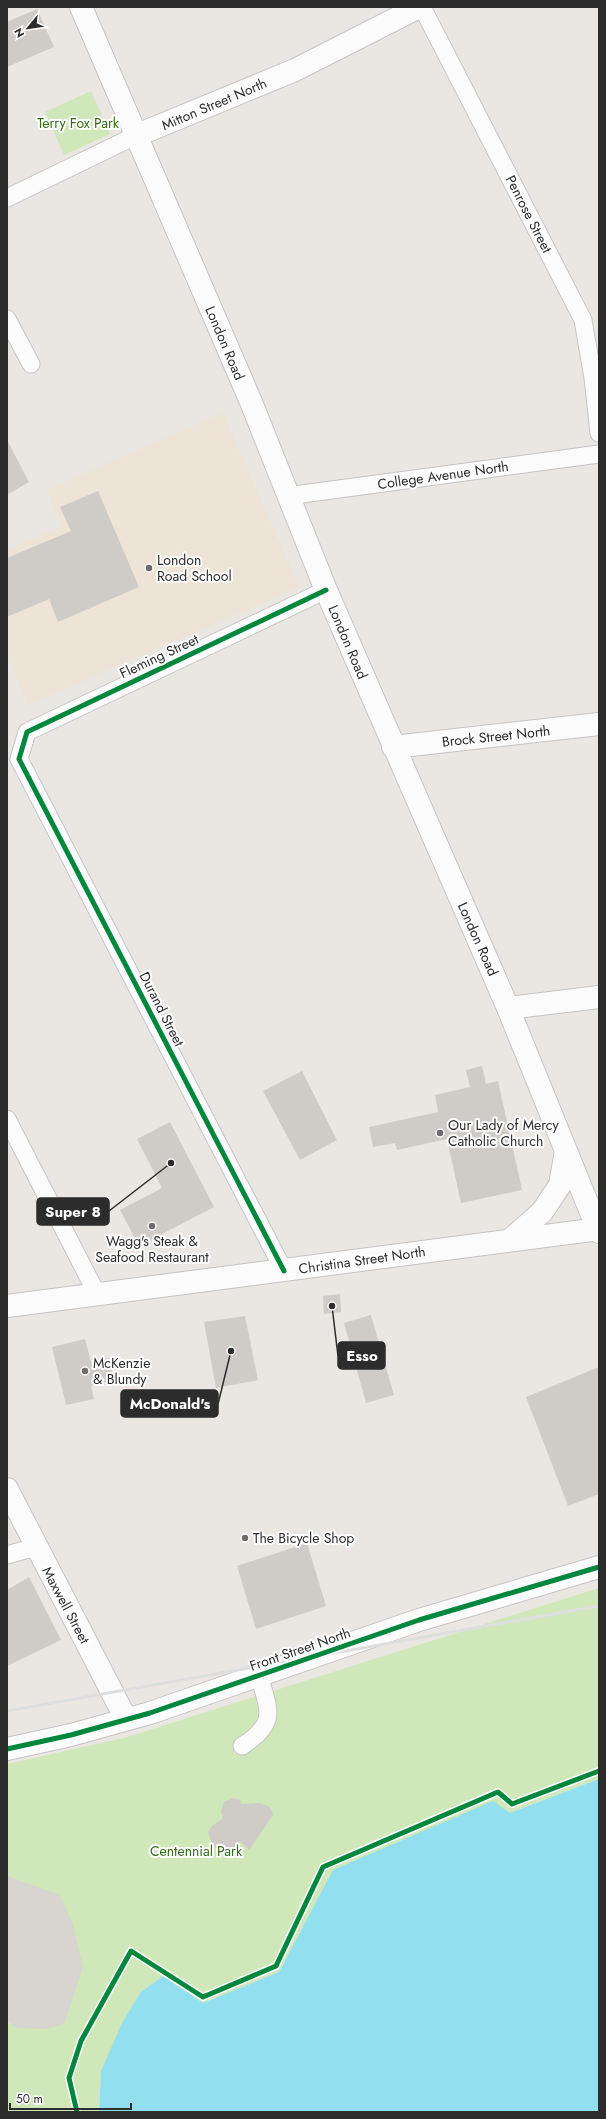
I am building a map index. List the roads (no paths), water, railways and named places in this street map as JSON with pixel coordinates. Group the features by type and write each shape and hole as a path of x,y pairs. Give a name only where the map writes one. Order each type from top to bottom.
{"main road":[{"name":"London Road","path":"81,7 135,136 251,402 287,496 326,590 508,1008 599,1230"},
{"name":"Mitton Street North","path":"135,136 295,70 421,7"},
{"name":"Brock Street North","path":"394,747 599,724"},
{"path":"508,1008 599,997"},
{"path":"510,1240 542,1212 560,1185 566,1151"},
{"name":"Christina Street North","path":"7,1306 98,1296 510,1240 599,1230"},
{"name":"Maxwell Street","path":"7,1489 126,1720"},
{"name":"Front Street North","path":"7,1748 71,1735 126,1720 420,1620 599,1567"}],"street":[{"name":"Penrose Street","path":"421,7 583,320 593,378 599,433"},
{"name":"Mitton Street North","path":"7,198 135,136"},
{"path":"7,319 31,364"},
{"name":"College Avenue North","path":"287,496 599,454"},
{"name":"Fleming Street","path":"19,759 27,732 326,590"},
{"name":"Durand Street","path":"19,759 284,1270"},
{"path":"7,1119 98,1296"},
{"path":"7,1555 36,1547"},
{"path":"242,1746 257,1737 266,1726 270,1712 259,1675"}],"water":[{"path":"599,1779 599,2112 99,2112 101,2071 122,2023 141,1992 163,1976 203,2003 279,1972 333,1870 493,1801 510,1813"}],"railway":[{"path":"7,1711 599,1606"}],"place":[{"name":"London Road School","path":"149,568"},
{"name":"Our Lady of Mercy Catholic Church","path":"440,1133"},
{"name":"Super 8","path":"171,1163"},
{"name":"Wagg's Steak & Seafood Restaurant","path":"152,1226"},
{"name":"Esso","path":"332,1306"},
{"name":"McDonald's","path":"231,1351"},
{"name":"McKenzie & Blundy","path":"85,1371"},
{"name":"The Bicycle Shop","path":"245,1538"}],"park label":[{"name":"Terry Fox Park","path":"78,123"},
{"name":"Centennial Park","path":"196,1851"}]}
